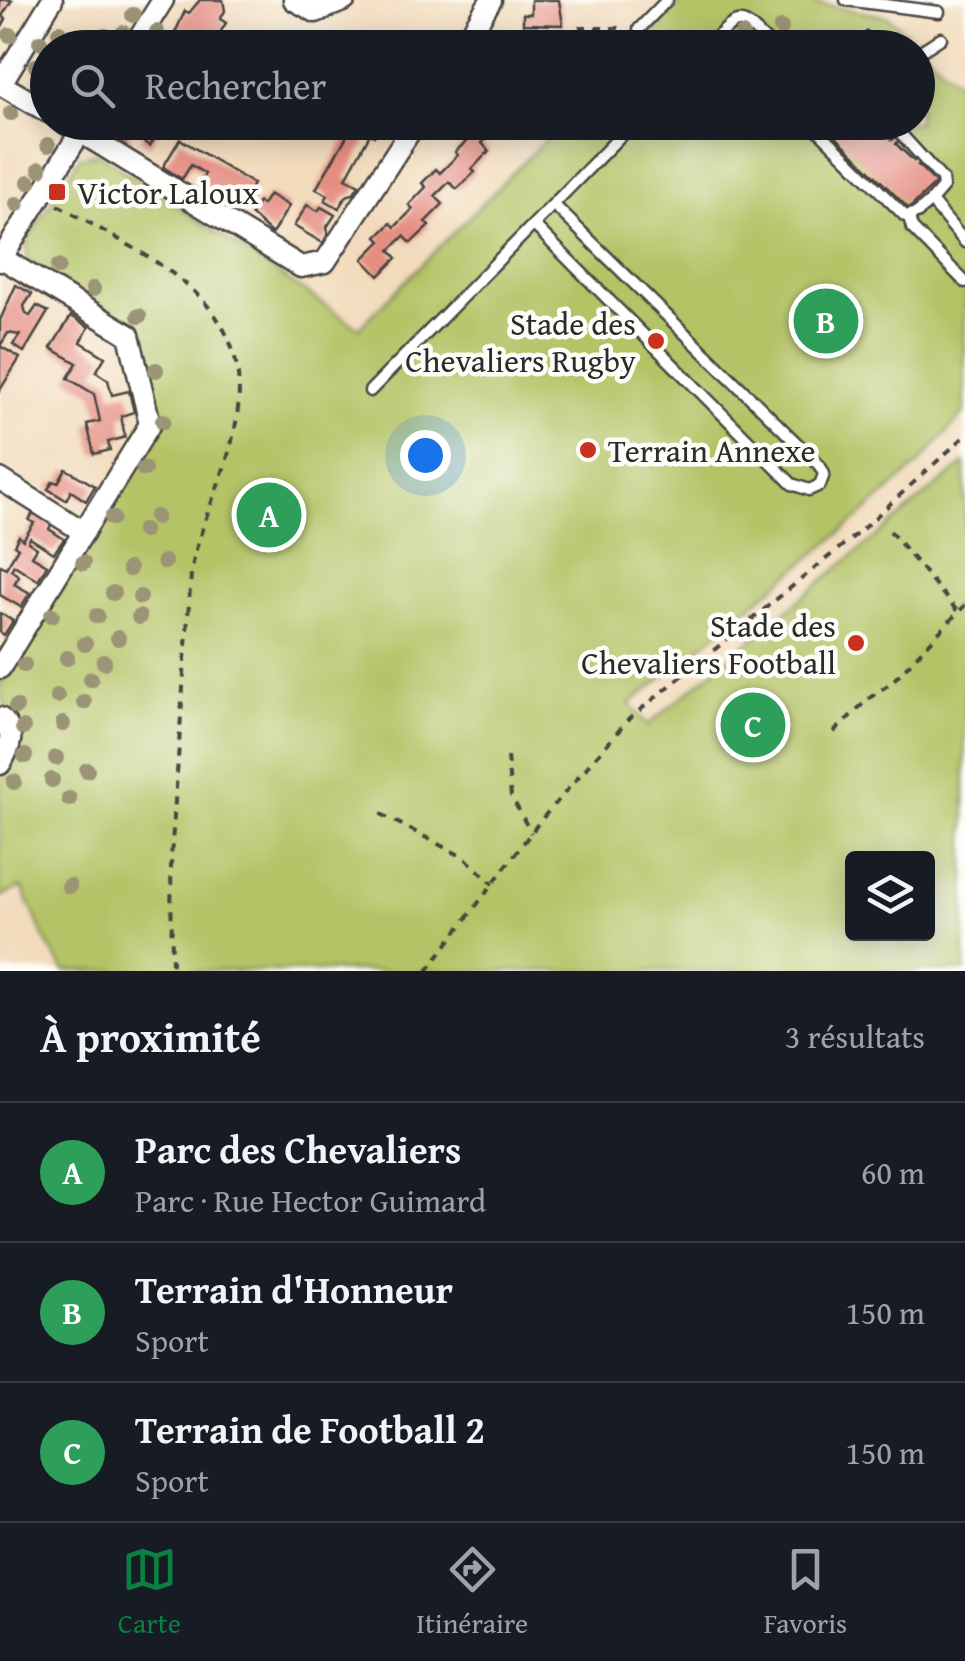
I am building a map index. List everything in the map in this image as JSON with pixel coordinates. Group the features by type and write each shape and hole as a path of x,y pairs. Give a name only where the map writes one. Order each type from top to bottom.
{"street":[{"path":"34,30 52,0"},
{"path":"144,30 163,0"},
{"path":"294,0 316,12 345,0"},
{"path":"473,30 491,0"},
{"path":"30,37 1,85 30,102"},
{"path":"0,668 150,424 129,335 1,259 70,140"},
{"path":"99,140 301,267 325,262 404,140"},
{"path":"0,479 84,532"},
{"path":"0,718 9,727 11,742 0,764"}],"lane":[{"path":"639,28 667,0"},
{"path":"846,0 939,12"},
{"path":"725,30 732,22 744,20 755,30"},
{"path":"935,41 940,38"},
{"path":"370,391 617,140"},
{"path":"829,140 909,217 910,226 965,282"},
{"path":"906,140 942,179 943,186 909,217"},
{"path":"931,201 965,242"},
{"path":"534,225 792,484 804,490 820,485 824,474 820,466 554,205"}],"path":[{"path":"579,28 639,28"},
{"path":"41,195 174,274 200,295 221,321 236,364 235,426 194,556 184,638 170,858 172,971"},
{"path":"428,971 530,833 629,719 858,533 965,436"},
{"path":"890,531 958,612"},
{"path":"834,732 892,682 965,605"},
{"path":"507,757 511,796 530,833"},
{"path":"380,814 466,858 493,884"}],"green space":[{"path":"684,0 799,0 889,17 903,30 654,30"},
{"path":"935,61 965,89 965,412 919,464 855,521 630,704 648,725 965,463 965,971 65,971 47,944 22,887 0,897 0,787 18,744 0,685 158,424 135,330 28,261 26,241 80,157 98,153 359,328 545,140 935,140"}],"building":[{"path":"0,0 12,0 2,16 6,19 0,30"},
{"path":"200,0 223,0 225,11 220,19 226,23 222,30 176,30 185,11 189,13"},
{"path":"531,0 559,0 563,25 523,24 523,14 531,14"},
{"path":"182,140 253,184 247,195 251,198 242,211 197,188 205,174 191,165 182,179 163,167"},
{"path":"345,140 367,140 346,178 359,185 339,208 325,200 328,195 316,189"},
{"path":"468,140 485,140 482,143 489,151 457,189 449,182 435,196 443,204 425,222 429,226 411,243 404,236 390,250 397,258 379,276 363,259 381,241 377,237 391,223 395,227 413,209 409,205 426,187 422,183 436,169 440,173 458,155 455,152"},
{"path":"839,140 899,140 896,144 914,161 917,158 921,162 918,165 936,183 909,209"},
{"path":"269,194 289,206 272,234 251,215 258,202 262,205"},
{"path":"307,205 335,215 323,243 294,226"},
{"path":"16,285 32,294 24,306 26,314 30,316 37,306 48,312 24,352 13,345 20,335 8,333 0,346 0,320"},
{"path":"71,316 89,327 81,342 105,357 96,372 108,380 112,395 129,391 134,412 121,416 125,437 108,442 110,450 94,454 87,424 100,421 94,394 68,378 77,363 51,348"},
{"path":"0,346 20,358 0,390"},
{"path":"66,469 95,486 86,501 71,491 66,500 48,489 53,481 58,483"},
{"path":"35,510 53,521 49,529 64,539 54,553 30,538 28,542 37,548 32,556 47,565 38,580 14,565 11,570 19,576 14,584 30,593 21,607 0,595 0,567 6,568 18,548 14,545 19,536 23,540 34,523 29,520"},
{"path":"0,613 13,621 4,635 0,632"}],"place":[{"name":"Victor Laloux","path":"57,192"},
{"name":"Terrain d'Honneur","path":"826,321"},
{"name":"Stade des Chevaliers Rugby","path":"656,341"},
{"name":"Terrain Annexe","path":"588,450"},
{"name":"Parc des Chevaliers","path":"269,515"},
{"name":"Stade des Chevaliers Football","path":"856,643"},
{"name":"Terrain de Football 2","path":"753,725"}]}
